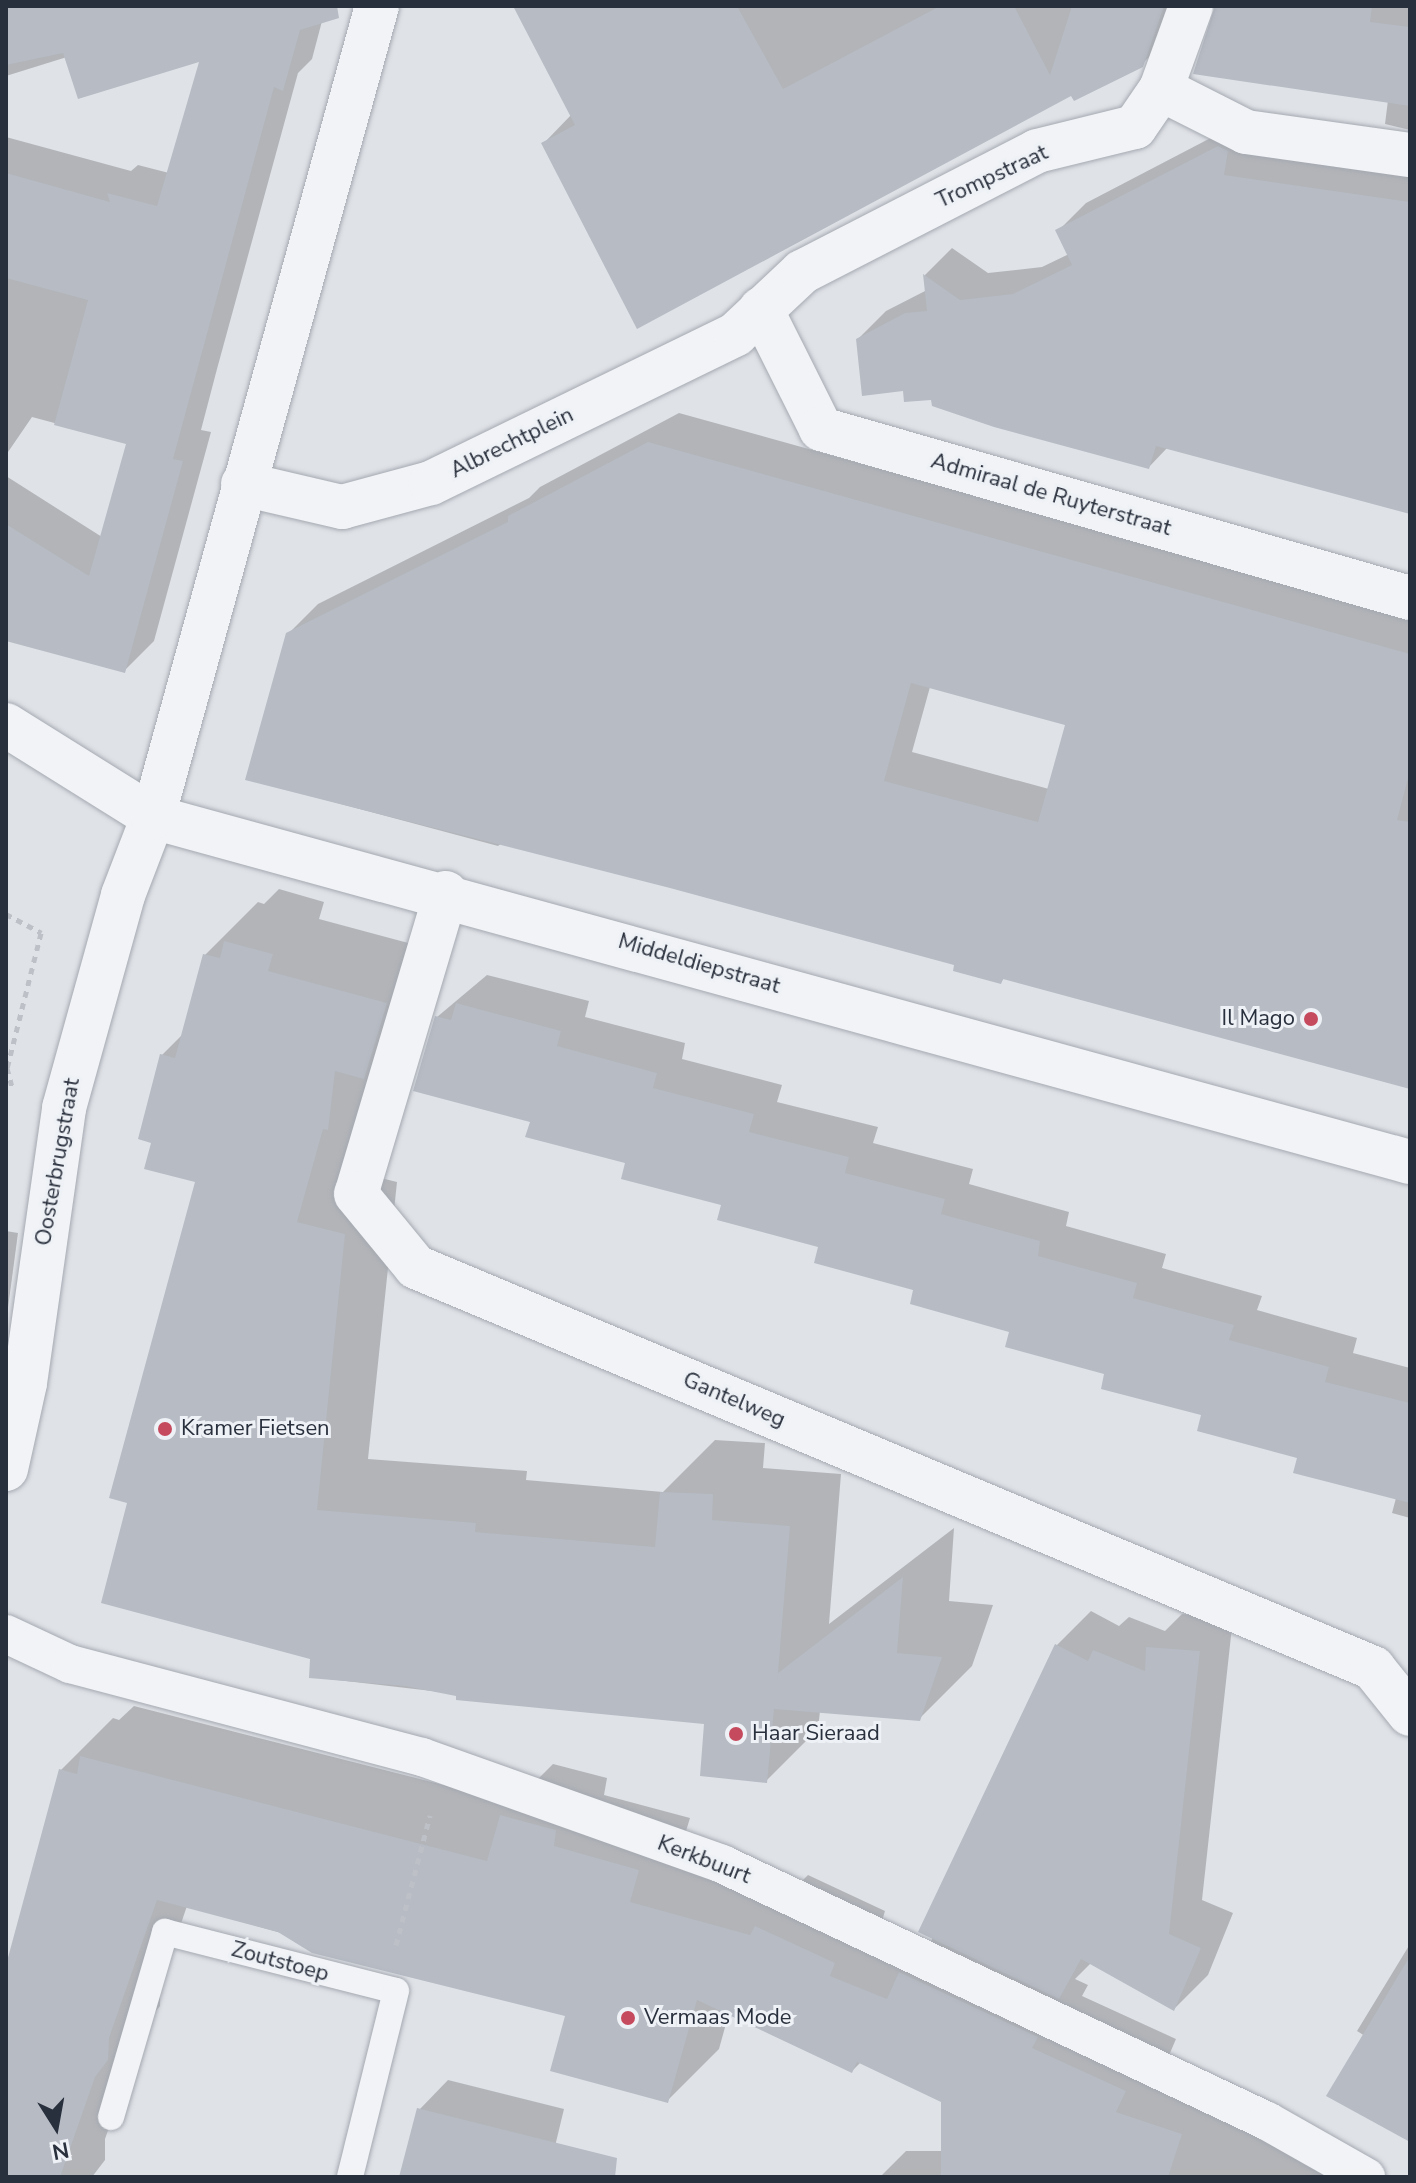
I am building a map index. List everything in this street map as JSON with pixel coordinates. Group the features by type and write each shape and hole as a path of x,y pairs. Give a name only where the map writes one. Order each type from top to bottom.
{"street":[{"path":"153,817 377,6"},
{"name":"Trompstraat","path":"761,309 802,272 1037,151 1135,127 1161,89 1191,6"},
{"path":"1161,89 1246,132 1410,155"},
{"name":"Albrechtplein","path":"243,484 342,507 431,483 736,334 761,309"},
{"name":"Admiraal de Ruyterstraat","path":"761,309 821,429 1410,598"},
{"name":"Middeldiepstraat","path":"6,725 153,817 446,893 1410,1162"},
{"name":"Oosterbrugstraat","path":"6,1469 25,1383 64,1108 123,895 153,817"},
{"name":"Gantelweg","path":"446,893 356,1194 416,1267 1373,1668 1410,1714"},
{"name":"Kerkbuurt","path":"6,1634 70,1664 442,1765 722,1864 1267,2121 1366,2177"}],"lane":[{"name":"Zoutstoep","path":"111,2117 165,1932 385,1989"},
{"path":"350,2177 396,1991 385,1989"}],"path":[{"path":"6,914 23,922"},
{"path":"385,1989 442,1765"}],"building":[{"path":"6,6 337,6 339,18 300,30 283,91 274,87 173,459 183,461 125,673 6,641 6,524 89,576 126,444 54,425 88,300 6,278 6,173 110,202 107,193 157,206 199,62 78,99 63,53 6,65"},
{"path":"513,6 737,6 783,89 940,6 1014,6 1050,75 1072,6 1164,6 1143,67 1074,101 1071,96 637,329 541,143 575,125"},
{"path":"1215,6 1372,6 1370,22 1410,27 1410,106 1193,74"},
{"path":"1218,146 1228,151 1224,175 1410,202 1410,514 1156,446 1149,469 994,427 932,406 931,400 904,402 903,391 862,396 856,339 905,313 927,311 923,274 960,300 1013,294 1072,265 1055,230"},
{"path":"648,442 1410,654 1410,771 1397,820 1410,822 1410,1089 1003,979 1001,984 953,971 954,965 670,888 245,780 286,633 508,522 508,516","holes":["911,683 1065,725 1038,822 884,781"]},
{"path":"224,941 273,954 268,971 387,1003 364,1079 335,1071 328,1130 323,1129 297,1222 345,1234 317,1510 476,1523 475,1532 655,1547 660,1492 713,1494 712,1520 790,1526 778,1673 903,1577 897,1653 942,1657 920,1721 774,1709 767,1783 700,1776 704,1724 456,1700 456,1696 405,1686 309,1678 310,1659 101,1603 127,1503 109,1498 195,1182 144,1169 151,1143 138,1139 160,1054 175,1058 203,954 220,958"},
{"path":"456,1003 561,1031 557,1046 657,1073 653,1088 754,1114 749,1132 849,1157 845,1173 945,1199 941,1214 1040,1241 1038,1256 1137,1283 1133,1298 1234,1325 1229,1340 1329,1367 1325,1382 1410,1403 1410,1503 1293,1473 1297,1458 1197,1431 1201,1415 1101,1389 1104,1374 1005,1347 1009,1332 910,1304 913,1290 814,1263 818,1247 717,1220 721,1205 621,1179 625,1163 525,1137 530,1122 413,1091 435,1016 451,1020"},
{"path":"1055,1644 1088,1661 1093,1650 1145,1671 1146,1647 1200,1651 1169,1934 1201,1948 1174,2011 1081,1959 1059,1999 918,1932"},
{"path":"80,1756 487,1861 500,1815 556,1830 554,1846 639,1870 630,1902 750,1935 755,1926 835,1963 830,1976 887,1999 899,1972 1038,2037 1032,2048 1126,2091 1116,2112 1182,2134 1168,2177 941,2177 941,2102 857,2062 852,2073 697,2000 668,2103 550,2071 565,2016 312,1953 278,1932 157,1900 109,2038 108,2060 95,2077 60,2177 6,2177 6,1965 59,1769 77,1774"},
{"path":"1410,1956 1410,2142 1326,2096"},
{"path":"417,2108 617,2158 615,2177 399,2177"}],"place":[{"name":"Il Mago","path":"1311,1019"},
{"name":"Kramer Fietsen","path":"165,1429"},
{"name":"Haar Sieraad","path":"736,1734"},
{"name":"Vermaas Mode","path":"628,2018"}]}
